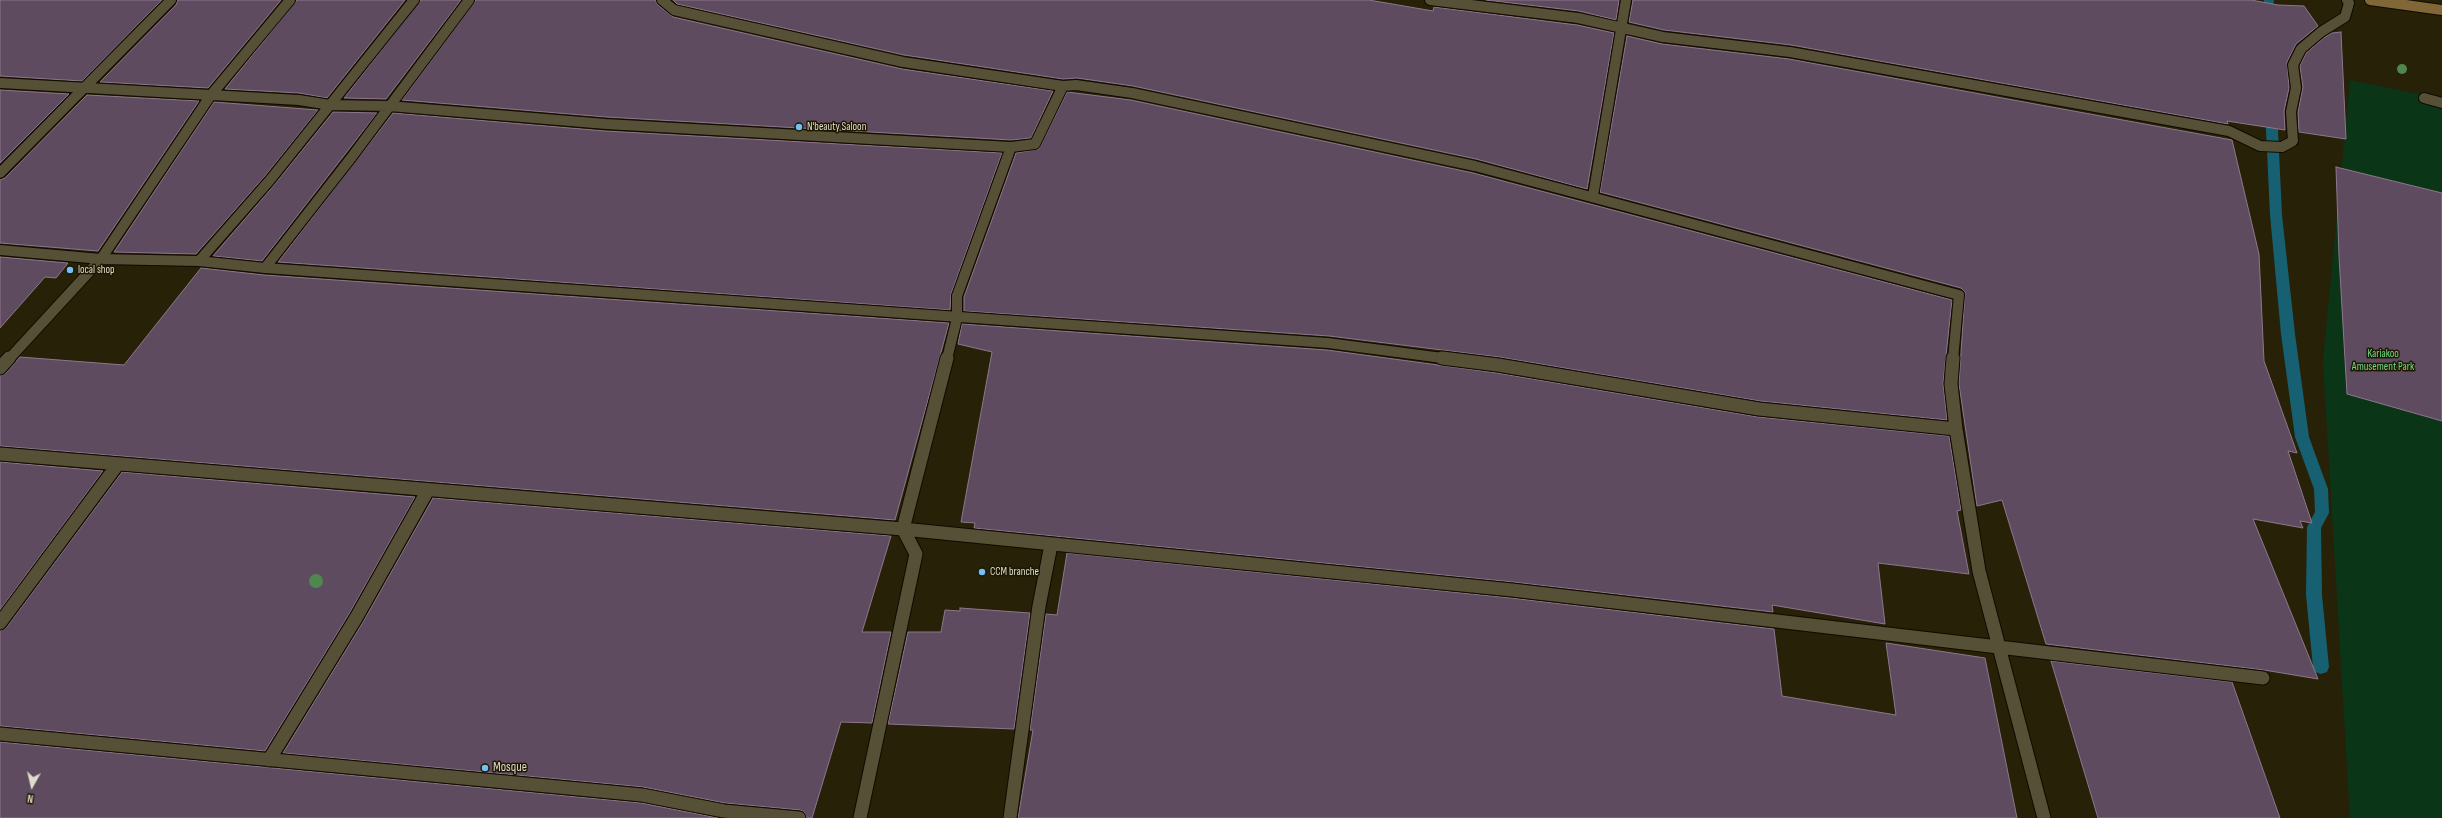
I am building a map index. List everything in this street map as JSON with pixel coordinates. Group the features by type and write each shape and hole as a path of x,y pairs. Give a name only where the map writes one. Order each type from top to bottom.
{"street":[{"path":"0,173 171,0"},
{"path":"0,368 102,259 211,95 290,0"},
{"path":"199,261 270,180 414,0"},
{"path":"265,268 469,0"},
{"path":"662,0 674,10 903,62 1063,86 1076,85 1148,97 1475,166 1593,196 1959,295 1951,384 1956,429 1980,571 2044,818"},
{"path":"1430,0 1578,18 1663,37 1790,52 2229,131 2260,146 2282,147 2293,141 2291,112 2296,88 2293,65 2301,49 2321,32 2345,17 2349,3 2348,0"},
{"path":"1593,196 1611,100 1620,28 1626,0"},
{"path":"2370,0 2442,10"},
{"path":"0,83 299,100 330,105 389,106 606,124 1010,147 1035,144 1063,86"},
{"path":"2424,98 2442,103"},
{"path":"860,818 892,658 916,554 903,529 958,318 957,296 1010,147"},
{"path":"0,250 102,259 199,261 265,268 537,286 1328,344 1498,365 1759,408 1956,429"},
{"path":"0,454 903,529 1512,590 2263,678"},
{"path":"0,622 118,464"},
{"path":"269,760 356,618 428,490"},
{"path":"1010,818 1039,606 1051,545"},
{"path":"0,734 642,795 724,811 799,818"}],"green space":[{"name":"Kariakoo Amusement Park","path":"2350,80 2442,99 2442,818 2350,818 2323,361"}],"building":[{"path":"0,0 162,0 82,81 0,76"},
{"path":"178,0 281,0 208,88 100,82 176,5"},
{"path":"297,0 405,0 327,98 299,93 225,89"},
{"path":"421,0 461,0 386,99 344,98"},
{"path":"476,0 655,0 658,5 673,17 902,69 1053,91 1031,138 1011,140 606,117 402,100"},
{"path":"673,0 1369,0 1433,11 1434,7 1577,25 1614,33 1587,189 1476,159 1133,86 1077,78 1063,79 904,55 677,4"},
{"path":"1486,0 1619,0 1616,20 1579,11"},
{"path":"1633,0 2251,0 2278,5 2304,6 2318,26 2296,44 2287,62 2289,88 2284,111 2285,130 2227,121 2228,124 1791,45 1664,30 1629,22"},
{"path":"2341,32 2346,139 2299,132 2298,112 2303,87 2300,66 2306,53 2325,37 2332,33"},
{"path":"1627,36 1662,44 1789,59 2232,140 2259,254 2264,361 2297,453 2288,451 2312,523 2300,521 2303,528 2253,519 2318,679 2264,670 2046,644 2002,500 1977,506 1959,384 1965,292 1961,288 1600,192"},
{"path":"0,90 69,94 0,163"},
{"path":"1067,92 1131,100 1473,173 1952,300 1943,383 1947,420 1760,401 1499,357 1329,336 964,311 964,297 1016,153 1039,149"},
{"path":"87,95 199,101 98,251 0,243 0,180 5,178"},
{"path":"214,102 318,110 265,176 196,254 114,252"},
{"path":"333,112 377,113 262,261 213,256 275,184"},
{"path":"393,113 605,131 1002,153 951,294 950,310 278,262"},
{"path":"2336,167 2442,193 2442,421 2347,394 2339,256"},
{"path":"0,257 68,263 56,278 45,277 0,328"},
{"path":"201,268 264,275 949,323 895,520 0,446 0,376 6,373 20,357 124,365"},
{"path":"962,324 1327,350 1497,373 1758,417 1949,436 1961,510 1957,511 1969,574 1878,563 1885,624 1772,605 1773,612 1513,582 974,528 975,523 961,522 992,352 958,344"},
{"path":"0,462 103,471 0,610"},
{"path":"122,472 415,497 349,614 265,751 0,726 0,631 6,628"},
{"path":"433,498 891,536 862,632 891,632 872,723 841,722 812,818 807,818 804,812 800,810 725,803 643,787 283,753 363,622"},
{"path":"1067,553 1511,598 1774,629 1782,696 1896,715 1886,643 1985,658 2017,818 1018,818 1033,730 1030,730 1046,614 1057,615"},
{"path":"960,608 1030,613 1014,729 888,724 908,632 941,632 945,610 960,611"},
{"path":"2051,661 2232,682 2280,818 2098,818"},
{"path":"0,742 641,803 718,818 0,818"}],"waterway":[{"path":"2266,22 2269,0"},
{"path":"2271,109 2276,215 2288,334 2302,437 2321,489 2322,513 2314,527 2314,595 2321,667"}],"place":[{"name":"N'beauty Saloon","path":"799,127"},
{"name":"local shop","path":"70,270"},
{"name":"CCM branche","path":"982,572"},
{"name":"Mosque","path":"485,768"}]}
